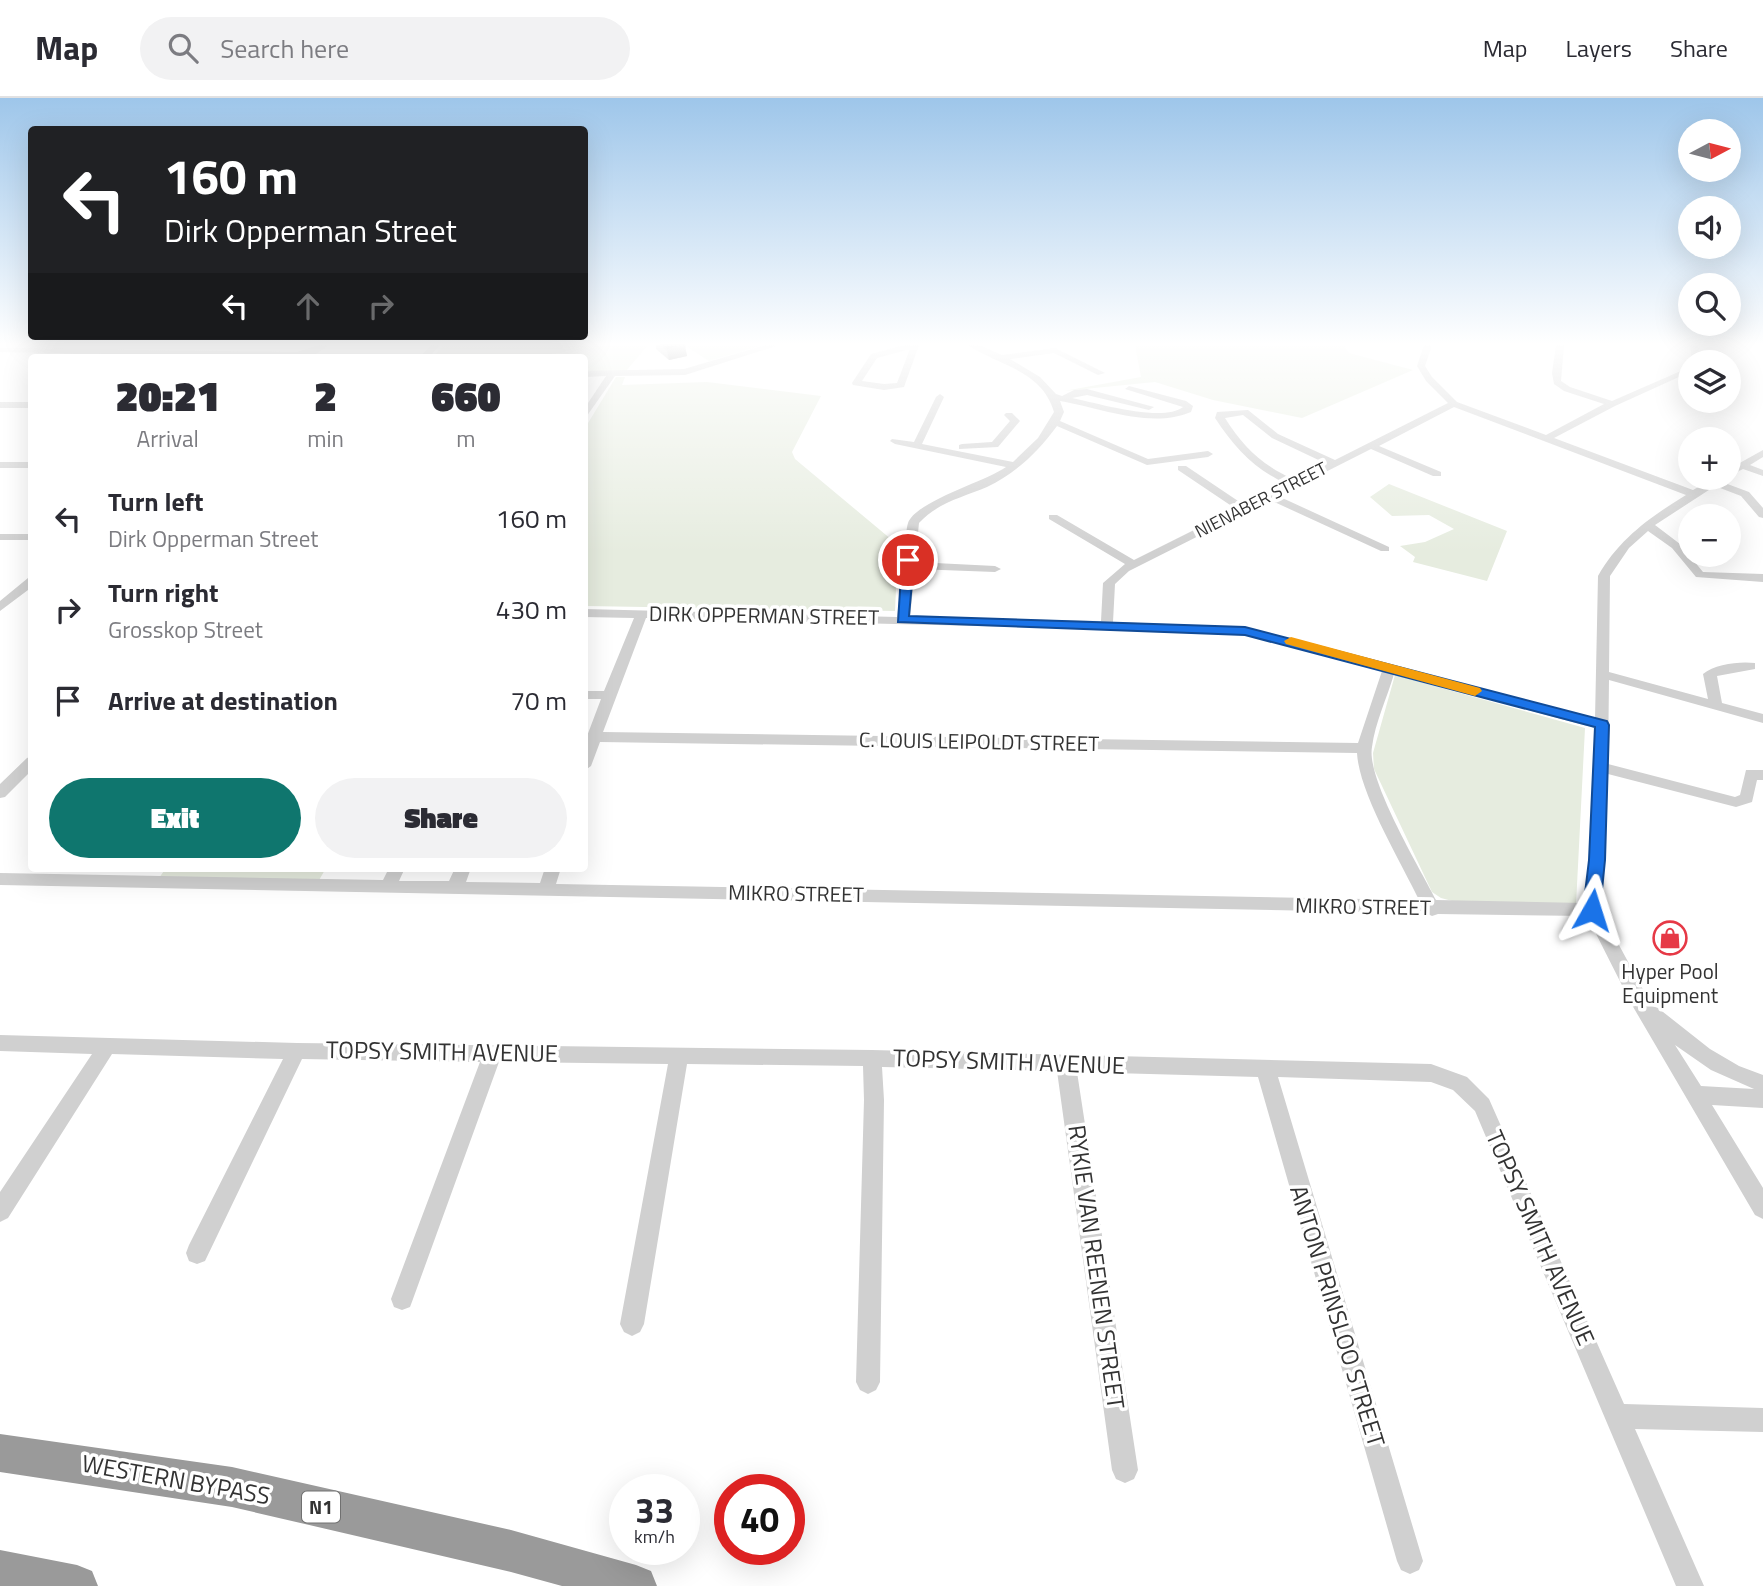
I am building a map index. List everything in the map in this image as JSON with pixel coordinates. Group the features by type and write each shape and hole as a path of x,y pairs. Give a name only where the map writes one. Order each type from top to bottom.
{"highway":[{"name":"WESTERN BYPASS","path":"0,1453 232,1487 511,1550 636,1586"},
{"path":"0,1571 77,1586"}],"street":[{"path":"917,445 932,414"},
{"path":"903,620 911,529 920,514 1015,466 1030,453 1058,414"},
{"path":"1220,414 1244,453 1266,471 1294,483"},
{"path":"1248,414 1264,429 1333,463"},
{"name":"NIENABER STREET","path":"1107,625 1109,583 1135,565 1432,414"},
{"path":"1481,414 1695,494"},
{"path":"1546,439 1592,414"},
{"path":"939,450 953,446 976,448 995,445 1015,421 1009,415"},
{"path":"1055,422 1147,462 1208,454"},
{"path":"895,441 1015,466"},
{"path":"1369,445 1437,474"},
{"path":"1741,465 1763,453"},
{"path":"0,465 28,465"},
{"path":"1741,465 1763,473"},
{"path":"1182,468 1243,509"},
{"path":"1702,490 1626,543 1611,561 1604,576 1601,767 1592,910 1638,1000 1763,1208"},
{"path":"1737,490 1745,494 1763,515"},
{"path":"1269,496 1385,549"},
{"path":"1053,517 1135,565"},
{"path":"1649,526 1670,540 1700,575 1763,578"},
{"path":"0,537 28,537"},
{"path":"907,565 995,569"},
{"path":"0,607 28,584"},
{"name":"DIRK OPPERMAN STREET","path":"588,613 1107,625 1245,631 1602,725"},
{"path":"588,754 642,613"},
{"path":"1716,705 1710,674 1718,670 1750,666"},
{"path":"1388,668 1364,748 1366,764 1374,791 1432,909"},
{"path":"1603,674 1763,719"},
{"path":"588,695 609,695"},
{"name":"C. LOUIS LEIPOLDT STREET","path":"594,737 1364,748"},
{"path":"0,793 28,764"},
{"path":"1601,767 1736,802 1747,798 1751,774 1763,775"},
{"path":"327,883 334,872"},
{"path":"389,885 395,872"},
{"path":"456,888 462,872"},
{"path":"546,891 552,872"},
{"name":"MIKRO STREET","path":"0,878 1432,909 1592,910"},
{"path":"1638,1000 1701,1054 1725,1068 1763,1084"},
{"name":"TOPSY SMITH AVENUE","path":"0,1043 297,1051 872,1058 1432,1073 1447,1076 1471,1090 1482,1105 1569,1298 1616,1416 1690,1586"},
{"path":"0,1211 108,1045"},
{"path":"197,1253 297,1051"},
{"path":"402,1299 494,1052"},
{"path":"632,1324 679,1056"},
{"path":"868,1382 874,1100 872,1058"},
{"name":"RYKIE VAN REENEN STREET","path":"1066,1064 1125,1471"},
{"name":"ANTON PRINSLOO STREET","path":"1266,1070 1410,1561"},
{"path":"1699,1100 1763,1099"},
{"path":"1616,1416 1763,1420"}],"shaded area":[{"path":"593,414 811,414 792,452 795,459 898,545 895,611 588,606 588,423"},
{"path":"1284,414 1310,414 1302,418"},
{"path":"1389,484 1507,531 1487,581 1413,562 1415,557 1400,546 1425,542 1454,529 1429,515 1392,516 1370,497"},
{"path":"1395,675 1585,728 1576,905 1456,902 1432,892 1374,769 1373,753"},
{"path":"163,872 324,872 318,882 159,878"}],"slow traffic":[{"path":"1291,641 1475,691"}],"place":[{"name":"Hyper Pool Equipment","path":"1670,938"}],"route":[{"path":"908,560 903,620 1189,627 1245,631 1602,725 1597,860 1592,910"}]}
